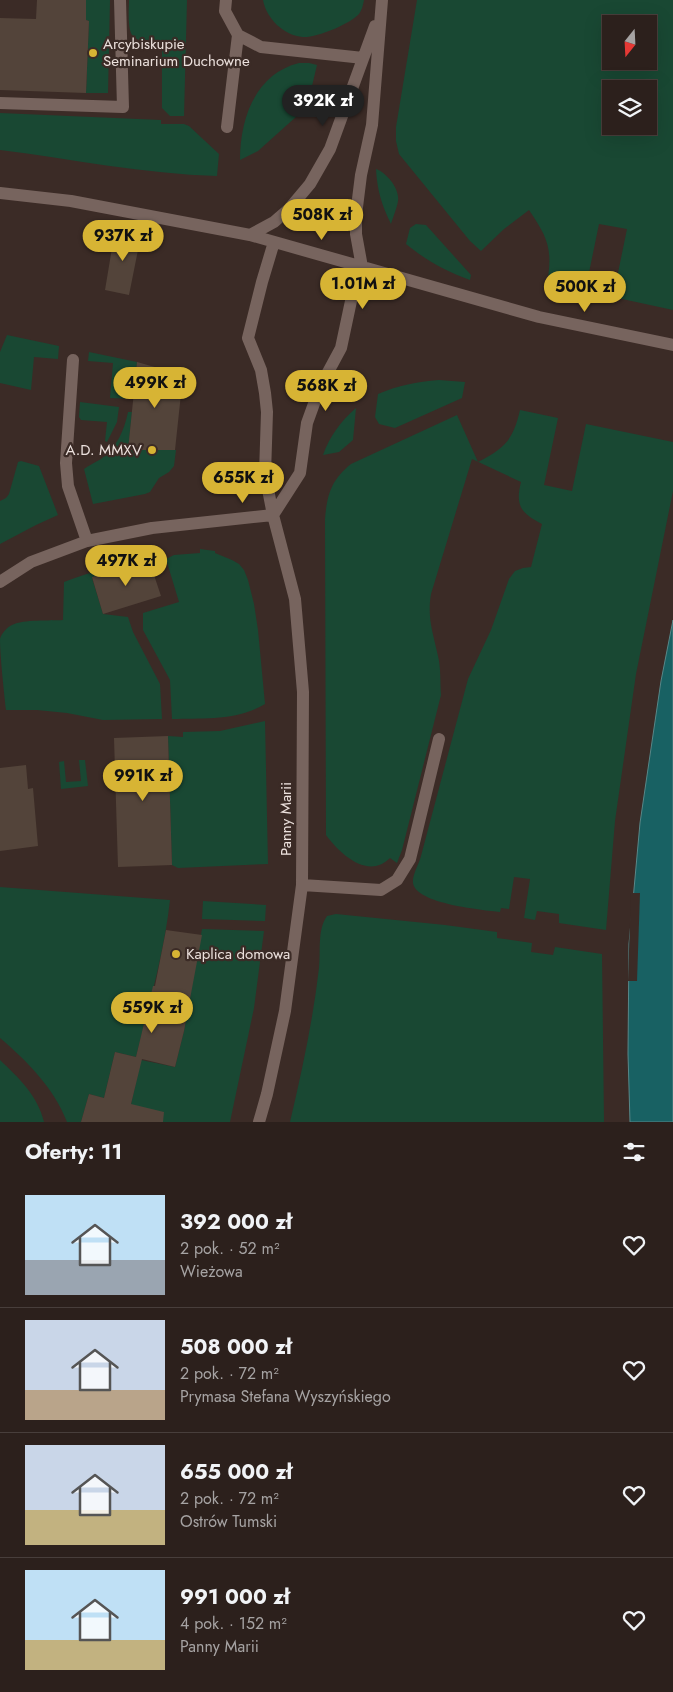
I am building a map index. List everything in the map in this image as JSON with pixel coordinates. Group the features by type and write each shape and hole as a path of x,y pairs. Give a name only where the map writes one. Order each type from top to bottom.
{"street":[{"path":"0,102 123,107 120,0"},
{"path":"226,0 225,11 238,35 227,127"},
{"path":"250,235 274,222 289,209 310,184 330,149 381,6"},
{"path":"0,582 31,562 87,541 152,528 273,515 300,473 307,424 320,387 341,348 362,267 356,234 356,215 372,125 381,6"},
{"path":"238,35 261,46 363,58"},
{"path":"0,193 71,201 250,235 539,317 673,345"},
{"name":"Panny Marii","path":"259,1122 285,1011 302,885 303,692 295,600 273,515 265,474 267,412 265,393 261,370 248,338 274,242"},
{"path":"73,360 66,463 68,486 87,541"},
{"path":"302,885 381,890 398,880 410,859 439,739"}],"green space":[{"path":"86,0 110,0 108,93 86,93 89,21 86,20"},
{"path":"129,0 187,0 184,116 170,116 162,108 162,51 139,40 131,33"},
{"path":"263,0 364,0 362,9 355,18 324,33 303,37 289,33 277,25 268,13"},
{"path":"417,0 673,0 673,310 613,297 627,229 599,224 585,292 547,284 549,253 547,244 541,228 529,210 504,229 481,251 470,241 399,154 396,141 396,127"},
{"path":"299,63 317,65 307,107 258,151 240,160 243,129 253,100 271,77"},
{"path":"0,113 161,120 161,124 184,124 189,126 219,154 217,176 135,169 0,150"},
{"path":"376,169 388,178 397,192 398,201 391,224 381,198"},
{"path":"416,224 426,225 471,275 470,280 452,273 421,256 406,244 410,228"},
{"path":"7,335 59,346 58,359 34,357 31,390 0,383 0,352"},
{"path":"89,352 137,362 133,399 110,398 113,363 88,361"},
{"path":"439,380 465,382 462,398 395,428 379,424 375,417 378,394 408,384"},
{"path":"80,402 119,407 117,422 107,442 105,441 107,422 81,420 79,417"},
{"path":"356,408 353,440 339,452 323,455 336,430"},
{"path":"520,410 558,418 544,485 572,491 586,424 673,442 673,491 636,674 615,821 606,930 559,923 559,914 537,911 535,920 524,918 530,879 514,877 509,909 501,908 500,912 451,905 437,901 417,890 413,883 468,679 491,630 509,579 515,571 531,567 542,524 529,516 521,508 519,490 521,482 478,462 495,452 511,436"},
{"path":"128,412 132,412 128,450 176,450 174,466 169,472 159,478 150,492 93,504 84,469 101,459 116,444"},
{"path":"457,415 478,462 472,459 431,594 430,618 439,661 441,695 402,850 397,863 390,858 382,864 364,865 355,862 339,850 326,835 325,519 329,495 339,476 351,464"},
{"path":"21,461 39,466 58,515 0,544 0,501 9,494 18,462"},
{"path":"200,549 215,551 215,553 239,564 244,570 254,604 265,704 243,713 219,718 172,719 170,680 143,630 143,613 179,602 166,559 174,555 200,553"},
{"path":"149,560 92,578 103,614 128,617 133,632 160,684 162,719 103,720 67,713 37,710 6,710 0,639 6,629 23,622 63,620 64,582 105,568"},
{"path":"265,721 268,864 178,868 172,865 168,736 183,737 183,732 220,731"},
{"path":"79,760 85,760 88,786 61,789 59,762 64,761 66,782 81,781"},
{"path":"0,887 170,900 160,959 136,1057 115,1052 104,1098 89,1094 81,1122 67,1122 55,1098 39,1076 0,1038"},
{"path":"203,901 266,905 265,921 202,919"},
{"path":"336,914 497,932 497,938 532,943 531,952 553,955 555,947 602,954 604,1122 290,1122 314,1007 322,928 327,916"},
{"path":"202,929 264,931 254,1008 230,1122 127,1122 141,1060 175,1067 184,1031"},
{"path":"0,1060 21,1081 32,1096 44,1122 0,1122"}],"water":[{"path":"673,620 673,1122 630,1122 628,1054 629,944 640,823 661,681"}],"pier":[{"path":"631,893 640,893 637,981 628,981"}],"building":[{"path":"37,0 86,0 86,20 89,21 86,93 0,90 0,18 36,19"},
{"path":"115,230 141,235 129,295 105,290"},
{"path":"137,362 183,375 175,450 128,450"},
{"path":"149,560 161,596 103,614 92,577"},
{"path":"168,736 172,865 118,867 114,738"},
{"path":"26,765 28,789 33,788 38,846 0,851 0,768"},
{"path":"166,930 202,935 184,1031 175,1067 142,1059 131,1104 164,1112 163,1122 81,1122 89,1094 104,1098 115,1052 136,1057 153,986 155,986"}],"place":[{"name":"Arcybiskupie Seminarium Duchowne","path":"93,53"},
{"name":"A.D. MMXV","path":"152,450"},
{"name":"Kaplica domowa","path":"176,954"}]}
